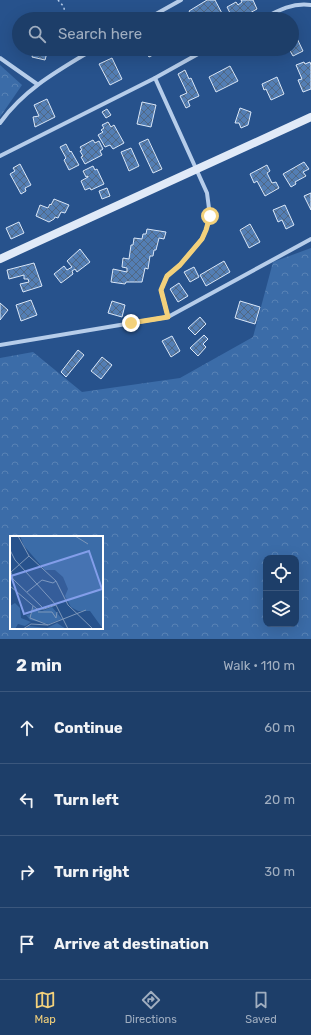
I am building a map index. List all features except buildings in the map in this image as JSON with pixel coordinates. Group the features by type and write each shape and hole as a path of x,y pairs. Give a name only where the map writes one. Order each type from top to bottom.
{"street":[{"path":"160,12 181,0"},
{"path":"276,12 286,7 311,4"},
{"path":"0,123 9,110 37,84 83,56"},
{"path":"0,156 155,78 194,56"},
{"path":"0,58 37,84"},
{"path":"155,78 195,170 207,193 210,216 202,239 180,265 167,276 161,290 168,317"},
{"path":"0,259 311,116"},
{"path":"0,345 168,317 311,239"}],"path":[{"path":"58,0 64,7 64,12"}],"green space":[{"path":"0,65 22,85 0,117"},
{"path":"311,248 311,639 0,639 0,358 33,352 82,392 180,378 253,337 273,262"}],"route":[{"path":"131,323 168,317 161,290 167,276 180,265 202,239 210,216"}]}
